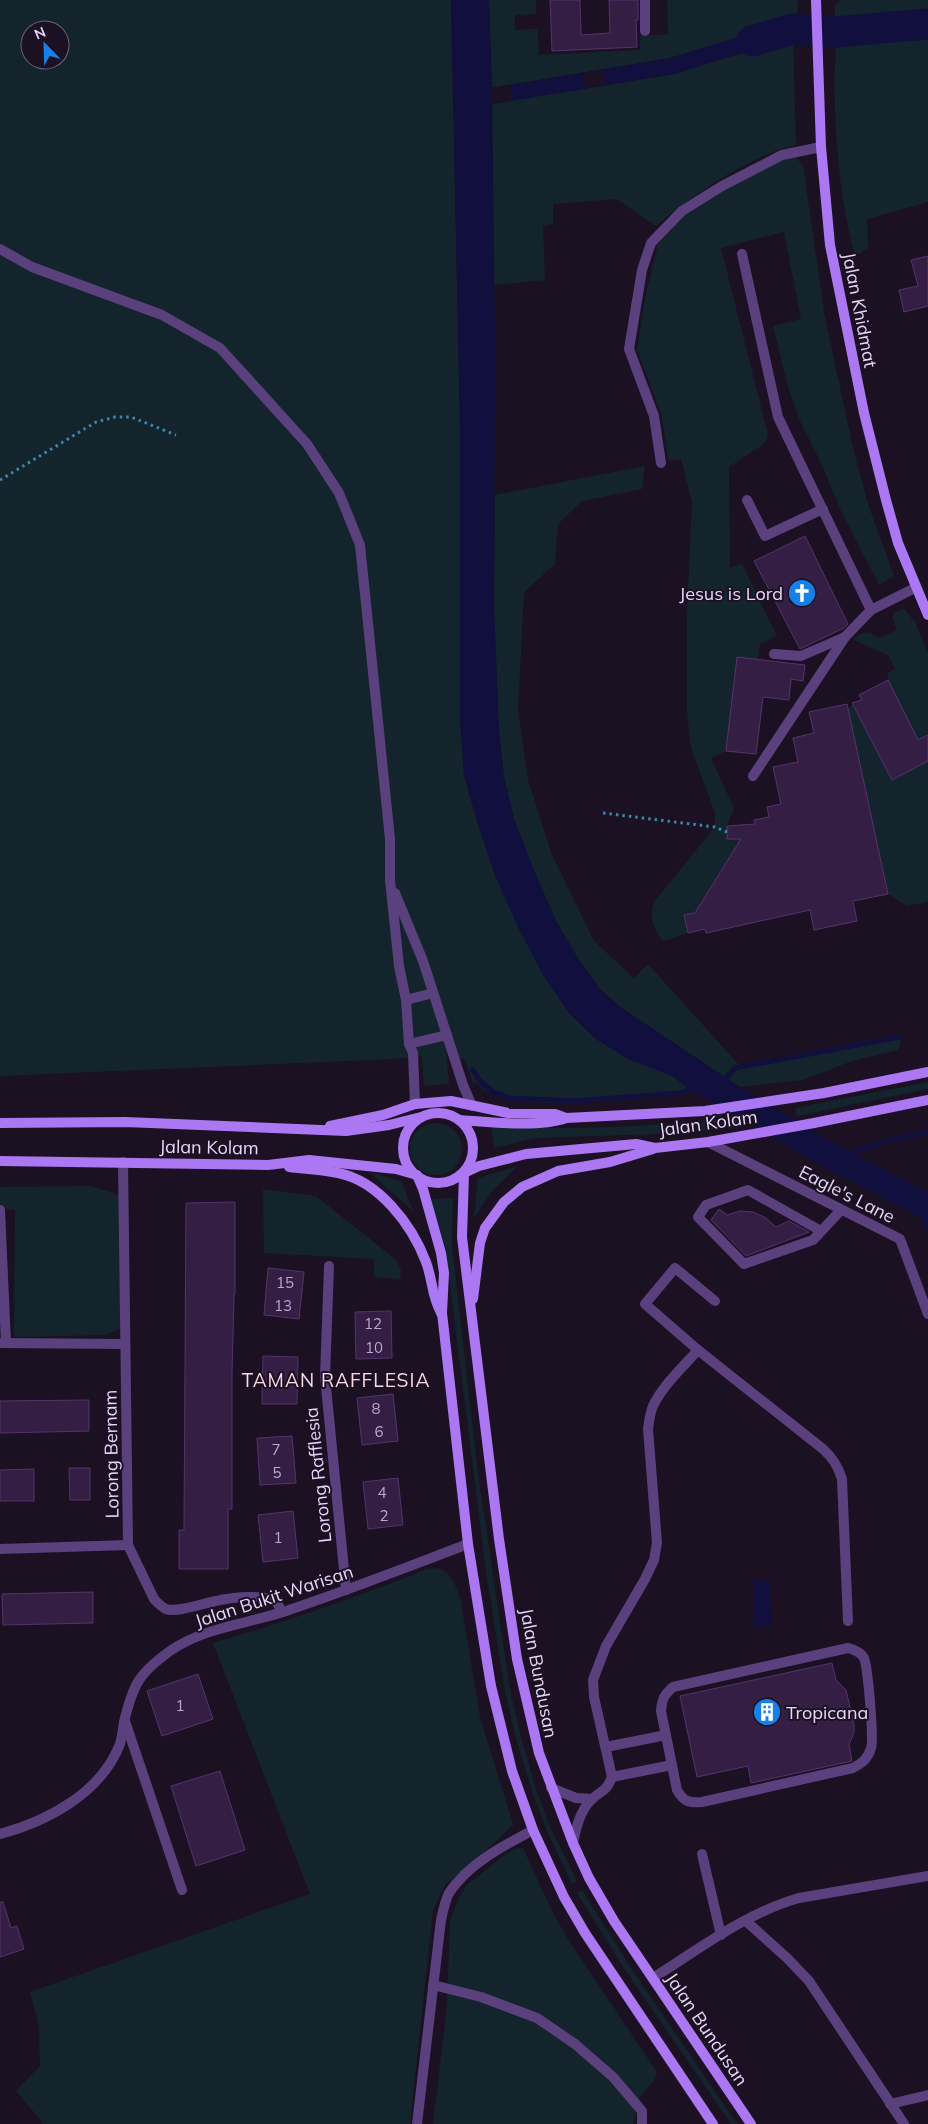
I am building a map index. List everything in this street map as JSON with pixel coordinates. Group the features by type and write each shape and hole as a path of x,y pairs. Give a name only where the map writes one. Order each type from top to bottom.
{"main road":[{"name":"Jalan Khidmat","path":"816,4 821,147 830,245 864,414 895,534 915,588 928,615"},
{"name":"Jalan Kolam","path":"459,1120 538,1123 556,1122 566,1118 706,1111 775,1101 928,1072"},
{"name":"Jalan Kolam","path":"464,1173 479,1166 550,1150 636,1144 655,1148 708,1142 928,1100"},
{"name":"Jalan Kolam","path":"318,1129 383,1115 415,1104 451,1101 508,1113 555,1114 566,1118"},
{"path":"441,1113 450,1115 459,1120 471,1136 473,1155 464,1173 455,1179 436,1183 426,1181 410,1169 403,1151 407,1132 421,1117 441,1113"},
{"name":"Jalan Kolam","path":"0,1123 125,1122 346,1131 389,1125 421,1117"},
{"path":"471,1320 480,1243 485,1228 504,1202 522,1187 558,1171 610,1162 655,1148"},
{"name":"Jalan Kolam","path":"0,1161 268,1165 309,1160 396,1169 417,1175"},
{"path":"268,1165 339,1173 351,1177 387,1201 412,1233 426,1264 434,1299 442,1314"},
{"name":"Jalan Bundusan","path":"464,1173 462,1237 471,1320 517,1659 537,1744 551,1788 589,1878 614,1921 751,2124"},
{"path":"417,1175 423,1188 441,1253 444,1273 442,1314 468,1544 496,1711 512,1771 533,1830 564,1897 585,1933 713,2124"}],"street":[{"path":"645,0 646,31"},
{"path":"661,463 654,416 629,349 642,270 651,243 682,211 722,186 782,155 821,147"},
{"path":"0,249 32,267 162,315 220,348 307,444 339,493 360,545 390,839 390,880 399,966 406,1000 409,1044 413,1053 415,1104"},
{"path":"742,254 778,417 871,610"},
{"path":"747,500 766,536 822,509"},
{"path":"753,776 845,636 871,610 915,588"},
{"path":"774,654 801,656 845,636"},
{"path":"390,880 423,961 463,1085 472,1106"},
{"path":"406,1000 433,993"},
{"path":"409,1044 447,1035"},
{"name":"Eagle's Lane","path":"708,1142 900,1239 928,1314"},
{"name":"Lorong Bernam","path":"123,1162 128,1545 154,1599 158,1604 168,1609 184,1608 219,1600 268,1597 277,1602 281,1612"},
{"path":"821,1230 748,1190 706,1205 698,1217 744,1264 813,1240 841,1210"},
{"path":"0,1210 3,1343 125,1344"},
{"name":"Lorong Rafflesia","path":"329,1266 325,1377 346,1590"},
{"path":"714,1301 675,1268 645,1304 698,1350 832,1457 842,1479 848,1621"},
{"path":"573,1843 582,1813 592,1799 602,1793 612,1777 594,1697 593,1680 606,1646 654,1560 657,1543 648,1429 653,1406 698,1350"},
{"name":"Jalan Bukit Warisan","path":"0,1834 52,1815 84,1793 108,1766 120,1744 133,1690 143,1672 171,1650 208,1632 281,1612 346,1590 468,1544"},
{"path":"0,1548 128,1545"},
{"path":"848,1648 856,1650 863,1656 867,1671 872,1747 866,1760 853,1768 702,1802 689,1803 682,1798 677,1790 672,1764 661,1711 661,1702 665,1694 673,1687 848,1648"},
{"path":"125,1720 182,1890"},
{"path":"606,1747 666,1735"},
{"path":"612,1777 672,1764"},
{"path":"551,1788 576,1798 592,1799"},
{"path":"417,2124 441,1920 448,1895 462,1877 500,1848 533,1830"},
{"path":"702,1854 721,1935"},
{"path":"653,1978 721,1935 780,1903 799,1898 928,1876"},
{"path":"746,1921 809,1981 904,2124"},
{"path":"433,1985 481,1997 537,2018 575,2044 613,2077 642,2111 642,2124"},
{"path":"890,2104 928,2095"}],"path":[{"path":"0,480 96,422 115,417 131,417 176,435"},
{"path":"603,813 715,827 727,832"}],"shaded area":[{"path":"0,0 451,0 460,423 460,718 464,775 495,875 519,929 569,1013 596,1039 628,1058 672,1076 690,1089 682,1095 572,1103 540,1102 512,1099 490,1093 477,1082 473,1083 465,1060 446,1054 449,1084 424,1086 422,1056 392,1059 0,1076"},
{"path":"451,0 489,0 492,88 670,58 792,21 793,37 674,74 492,104 495,344 494,609 499,732 504,777 514,819 556,921 577,957 599,988 620,1007 735,1084 832,1142 928,1193 928,1236 922,1218 809,1159 690,1089 672,1076 628,1059 596,1039 569,1013 543,975 519,929 495,875 464,775 460,718 460,423"},
{"path":"489,0 536,0 536,14 515,15 515,30 538,29 539,55 640,50 640,36 668,34 667,0 798,0 797,17 792,21 670,58 492,88"},
{"path":"840,0 928,0 928,18 835,22 835,6"},
{"path":"928,18 928,30 844,35 836,41 835,22"},
{"path":"928,30 928,202 867,219 868,249 855,256 844,203 837,149 836,41 844,35"},
{"path":"793,37 796,145 760,157 742,167 686,202 656,226 617,199 553,204 553,224 543,226 545,280 494,285 492,104 674,74"},
{"path":"795,157 803,165 824,312 853,448 868,504 894,576 879,585 840,509 822,465 799,419 788,387 773,326 801,319 784,232 721,248 768,435 765,443 729,467 730,568 742,564 777,636 760,644 758,660 726,751 711,758 734,808 727,826 727,839 741,839 700,905 701,911 684,915 688,933 664,941 653,923 654,902 715,827 715,813 691,748 687,711 687,613 692,502 681,459 669,461 661,413 637,350 645,298 658,244 685,215 724,190 783,160"},
{"path":"645,466 642,489 582,501 558,524 555,564 524,592 518,710 528,780 552,855 594,941 634,978 648,964 739,1065 901,1034 900,1046 897,1050 852,1061 803,1080 740,1087 620,1007 599,988 577,957 556,921 534,871 514,819 504,777 499,732 494,609 495,495"},
{"path":"904,609 915,622 928,653 928,735 881,759 892,780 928,761 928,902 907,906 888,894 835,715 853,705 869,735 906,716 888,680 888,673 895,669 888,655 853,640 865,633 878,638 897,630 892,616 895,612"},
{"path":"928,1082 928,1089 797,1116 795,1108"},
{"path":"731,1117 746,1125 685,1133 536,1138 494,1148 491,1126 536,1128 605,1127 668,1124"},
{"path":"431,1123 441,1123 451,1127 458,1134 462,1149 458,1164 451,1171 441,1175 431,1175 421,1171 414,1164 410,1154 410,1144 414,1134 421,1127"},
{"path":"518,1166 492,1191 474,1218 478,1178"},
{"path":"369,1172 401,1181 413,1211"},
{"path":"89,1186 125,1198 121,1328 106,1335 14,1337 15,1210 0,1209 0,1187"},
{"path":"263,1189 316,1196 395,1259 401,1270 400,1279 374,1277 374,1259 264,1253"},
{"path":"453,1198 452,1245 477,1466 510,1690 537,1792 551,1829 577,1881 572,1884 547,1831 533,1794 517,1742 505,1691 486,1571 445,1245 430,1199"},
{"path":"438,1568 450,1576 455,1583 460,1597 480,1717 513,1824 498,1840 445,1885 433,1910 410,2124 44,2124 16,2091 40,2066 39,2027 30,1992 310,1894 213,1643 320,1609 425,1570"},
{"path":"753,1580 770,1580 771,1626 754,1627"},
{"path":"523,1848 553,1913 568,1939 657,2072 654,2081 640,2097 633,2124 433,2124 447,2005 450,1921 458,1899 467,1885 503,1856 514,1849"},
{"path":"582,1890 631,1968 737,2124 731,2124 625,1970 577,1893"}],"pier":[{"path":"604,70 605,85 585,88 583,73"},
{"path":"512,85 512,100 492,104 492,88"}],"building":[{"path":"550,0 580,0 581,35 610,33 609,0 638,0 638,20 636,20 637,47 552,51"},
{"path":"928,256 928,306 904,312 899,290 918,286 911,260"},
{"name":"Jesus is Lord","path":"805,536 848,624 844,628 800,649 754,561"},
{"path":"737,657 805,665 803,681 791,679 789,700 763,697 756,754 726,751"},
{"path":"888,680 918,740 928,735 928,761 892,780 852,703 862,700 859,695"},
{"path":"847,704 888,894 853,901 857,921 814,930 810,910 706,933 705,929 688,933 684,915 695,913 741,839 727,839 727,826 755,824 754,820 769,817 767,807 781,804 773,767 798,762 793,738 814,733 809,712"},
{"path":"235,1202 232,1509 228,1509 228,1569 179,1569 179,1530 184,1530 186,1203"},
{"path":"719,1209 727,1215 740,1211 753,1212 766,1218 776,1227 789,1221 809,1232 746,1256 711,1220"},
{"path":"268,1268 304,1272 299,1319 264,1315"},
{"path":"391,1311 392,1358 356,1359 355,1312"},
{"path":"263,1356 298,1357 297,1404 262,1404"},
{"path":"393,1394 398,1441 362,1445 357,1398"},
{"path":"89,1400 89,1431 0,1433 0,1401"},
{"path":"292,1436 296,1483 260,1485 257,1438"},
{"path":"69,1468 90,1468 90,1500 70,1500"},
{"path":"34,1469 34,1501 0,1501 0,1470"},
{"path":"398,1478 403,1525 368,1529 363,1482"},
{"path":"293,1511 298,1558 263,1562 258,1515"},
{"path":"93,1592 93,1623 3,1625 2,1594"},
{"name":"Tropicana","path":"832,1663 836,1680 846,1690 854,1724 854,1733 849,1744 852,1761 751,1783 748,1766 697,1777 680,1696"},
{"path":"198,1674 213,1719 162,1736 147,1691"},
{"path":"220,1771 245,1850 196,1866 171,1786"},
{"path":"0,1902 3,1902 11,1928 17,1926 24,1949 0,1957"}],"waterway":[{"path":"752,41 793,29 835,32 928,24"},
{"path":"720,1079 726,1078 735,1068 900,1037"},
{"path":"473,1070 479,1080 492,1091 509,1098 574,1101 679,1093 696,1087"},
{"path":"847,1155 881,1142 928,1132"}],"place":[{"name":"Jesus is Lord","path":"802,593"},
{"name":"Tropicana","path":"767,1712"}],"district":[{"name":"TAMAN RAFFLESIA","path":"336,1380"}]}
